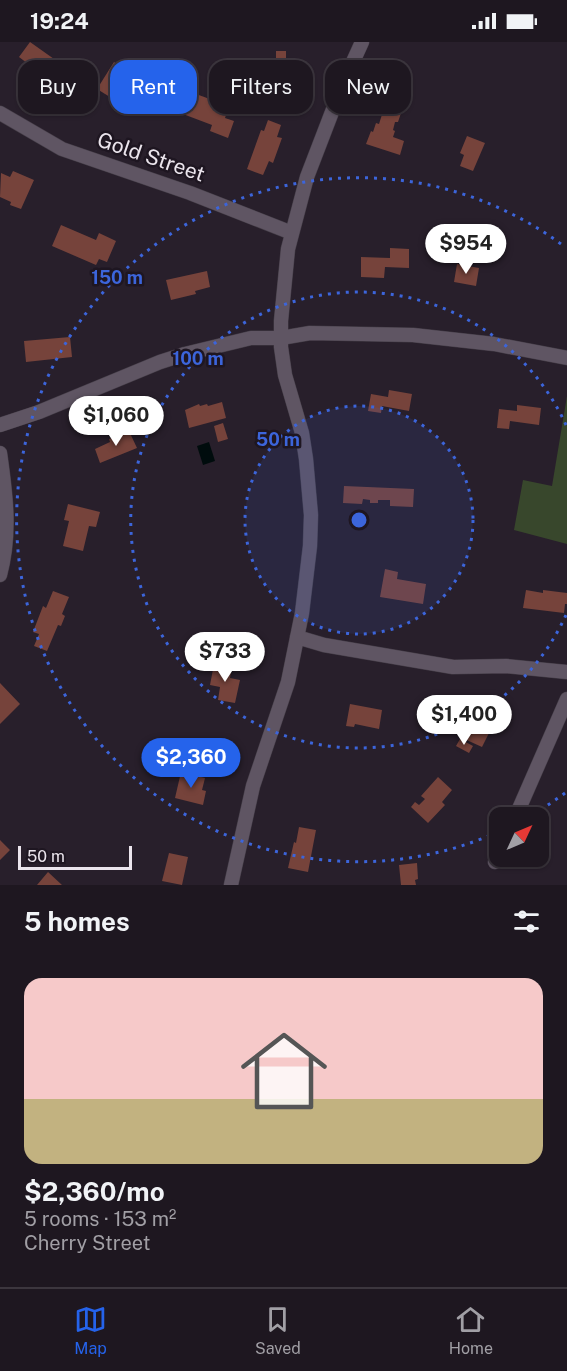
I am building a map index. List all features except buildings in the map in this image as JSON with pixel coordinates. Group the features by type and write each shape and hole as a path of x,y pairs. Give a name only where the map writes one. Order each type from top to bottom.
{"street":[{"path":"231,885 253,786 288,682 310,546 311,515 302,433 285,375 281,338 285,272 292,233 314,159 342,86 362,42"},
{"name":"Gold Street","path":"0,112 62,149 190,193 292,233"},
{"path":"0,425 27,417 134,372 185,354 244,340 281,338 310,333 413,335 494,344 567,358"},
{"path":"0,453 6,492 8,528 0,575"},
{"path":"297,637 324,645 453,667 506,666 567,672"},
{"path":"520,807 567,699"}],"green space":[{"path":"567,396 567,544 514,530 523,480 552,486"}],"shaded area":[{"path":"209,442 215,461 203,465 197,446"}]}
